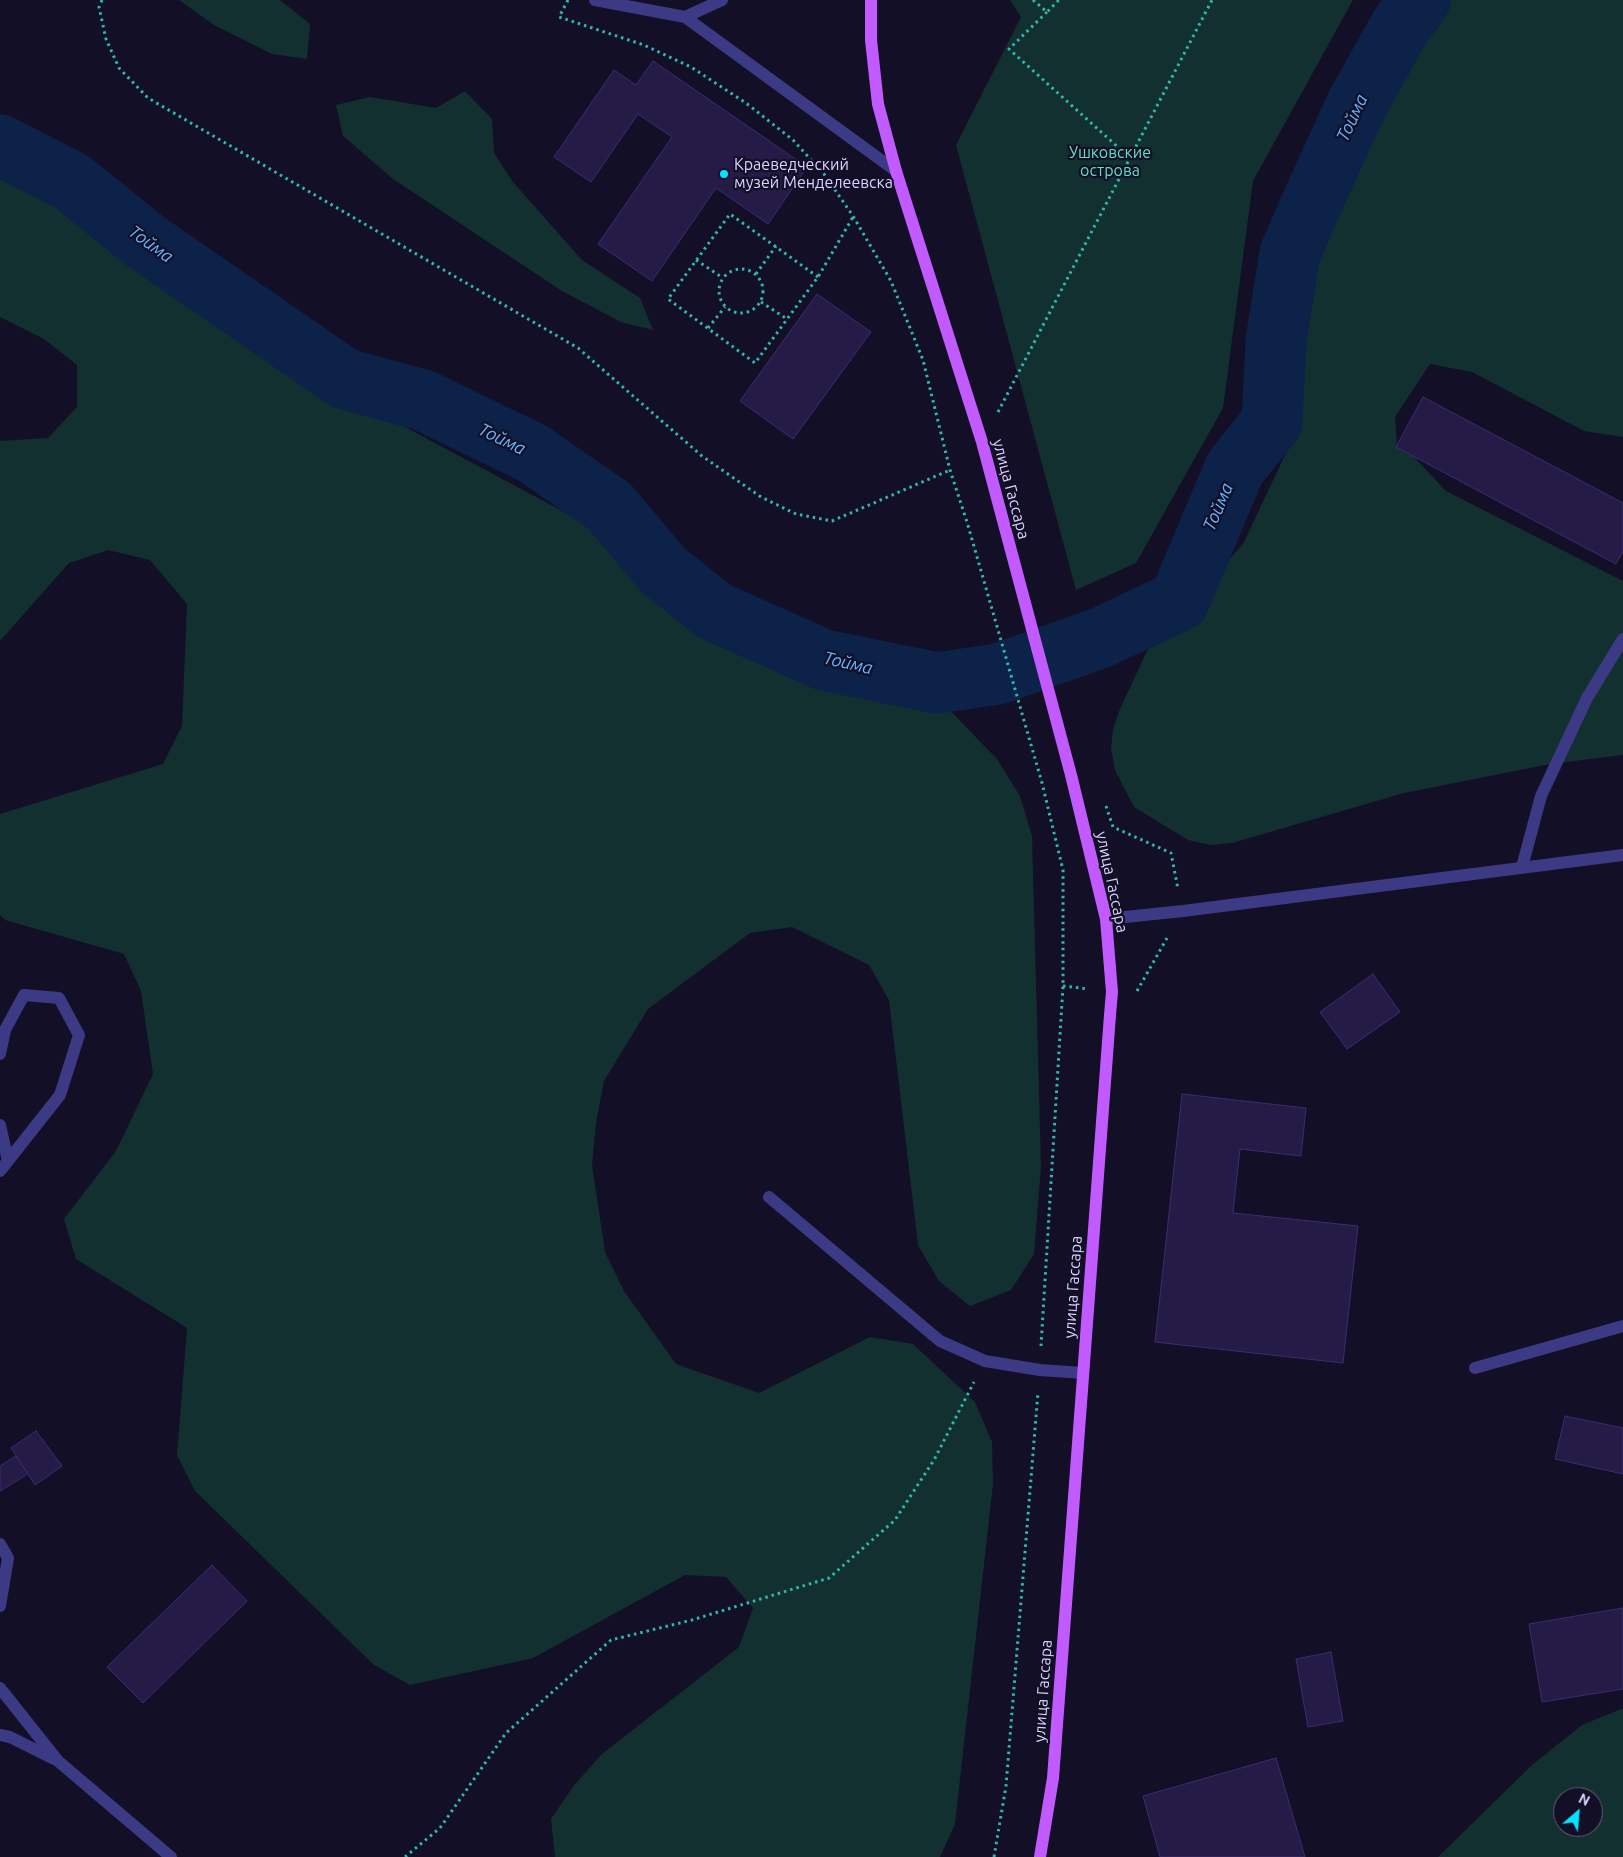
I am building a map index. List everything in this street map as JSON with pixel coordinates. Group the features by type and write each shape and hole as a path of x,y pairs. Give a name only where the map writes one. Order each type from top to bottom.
{"main road":[{"name":"улица Гассара","path":"871,0 870,40 878,104 896,171 982,442 1071,775 1106,919 1112,992 1052,1778 1040,1857"}],"street":[{"path":"595,0 685,17 896,171"},
{"path":"685,17 722,0"},
{"path":"1522,867 1541,796 1587,698 1623,639"},
{"path":"1106,919 1623,855"},
{"path":"0,1054 5,1030 24,995 59,998 79,1035 60,1095 4,1166"},
{"path":"0,1124 4,1166"},
{"path":"769,1197 940,1341 985,1361 1040,1370 1083,1373"},
{"path":"1475,1368 1623,1326"},
{"path":"0,1544 8,1558 0,1606"},
{"path":"0,1688 58,1761 172,1857"},
{"path":"0,1735 10,1737 58,1761"}],"path":[{"path":"102,0 99,7 106,39 119,68 148,98 578,348 702,456 761,497 796,514 832,521 950,470"},
{"path":"568,0 559,17 652,48 691,67 746,103 793,140 824,174 853,216 891,281 923,360 950,470 967,522 1042,783 1063,870 1063,986 1040,1370 1006,1786 994,1857"},
{"path":"1033,0 1047,12"},
{"path":"1058,0 1009,49 1130,158"},
{"path":"1001,420 998,410 1212,0"},
{"path":"818,277 730,214 668,299 755,362 818,277 853,216"},
{"path":"756,274 776,246"},
{"path":"696,260 723,278"},
{"path":"738,269 756,274 762,282 764,292 761,302 754,310 744,314 734,313 725,307 720,297 719,287 723,278 730,272 738,269"},
{"path":"761,302 787,319"},
{"path":"708,328 725,307"},
{"path":"405,1857 440,1828 506,1733 612,1640 692,1620 829,1578 895,1520 934,1460 985,1361"}],"green space":[{"path":"179,0 280,0 310,24 307,59 272,54 214,25"},
{"name":"Ушковские острова","path":"1010,0 1353,0 1253,181 1223,408 1136,563 1076,590 956,145 1021,17"},
{"path":"1438,0 1623,0 1623,437 1584,431 1472,372 1430,364 1395,417 1397,446 1400,442 1446,491 1623,581 1623,755 1550,764 1404,793 1232,843 1210,845 1188,840 1134,807 1115,770 1111,749 1113,729 1120,709 1147,651 1243,544 1286,453 1293,431 1317,252 1416,25"},
{"path":"465,91 492,119 494,153 513,182 582,260 640,298 653,330 621,322 562,291 393,179 343,136 336,105 370,97 436,108"},
{"path":"0,145 145,241 248,343 596,529 687,619 768,660 938,698 997,759 1020,796 1032,836 1041,1167 1034,1254 1011,1290 970,1306 939,1281 918,1245 889,1000 869,965 792,927 750,933 648,1009 604,1081 596,1123 592,1165 605,1252 624,1291 676,1364 759,1393 870,1337 913,1344 975,1402 992,1442 993,1484 955,1824 940,1857 555,1857 551,1819 575,1784 602,1754 739,1647 753,1608 726,1577 685,1575 533,1658 410,1685 374,1665 195,1491 177,1455 187,1328 76,1259 64,1219 116,1151 153,1074 141,991 124,954 5,920 0,915 0,814 163,764 182,726 187,604 150,560 108,550 69,563 0,641 0,441 48,438 77,407 77,365 44,339 0,317"},
{"path":"1623,1709 1623,1857 1438,1857 1532,1765 1582,1725"}],"building":[{"name":"Краеведческий музей Менделеевска","path":"653,61 807,167 768,224 716,188 652,281 598,244 672,137 638,114 591,182 554,157 614,70 636,85"},
{"path":"817,294 871,332 793,439 740,401"},
{"path":"1423,397 1623,503 1623,551 1616,564 1396,447"},
{"path":"1373,974 1400,1012 1347,1049 1320,1012"},
{"path":"1182,1094 1306,1108 1301,1156 1240,1149 1233,1213 1358,1226 1343,1363 1155,1342"},
{"path":"1565,1416 1623,1428 1623,1474 1555,1459"},
{"path":"36,1431 62,1466 35,1485 11,1448"},
{"path":"16,1456 28,1474 0,1491 0,1466"},
{"path":"212,1565 247,1601 143,1703 107,1667"},
{"path":"1623,1608 1623,1689 1542,1702 1529,1624"},
{"path":"1331,1652 1343,1721 1308,1727 1296,1659"},
{"path":"1276,1758 1305,1857 1160,1857 1143,1796"}],"waterway":[{"name":"Тойма","path":"0,145 72,182 145,241 345,379 423,400 532,453 609,506 663,570 714,611 824,660 937,683 998,674 1100,638 1179,601 1235,468 1272,422 1276,340 1290,253 1358,102 1400,27 1420,0"}],"place":[{"name":"Краеведческий музей Менделеевска","path":"724,174"}]}
